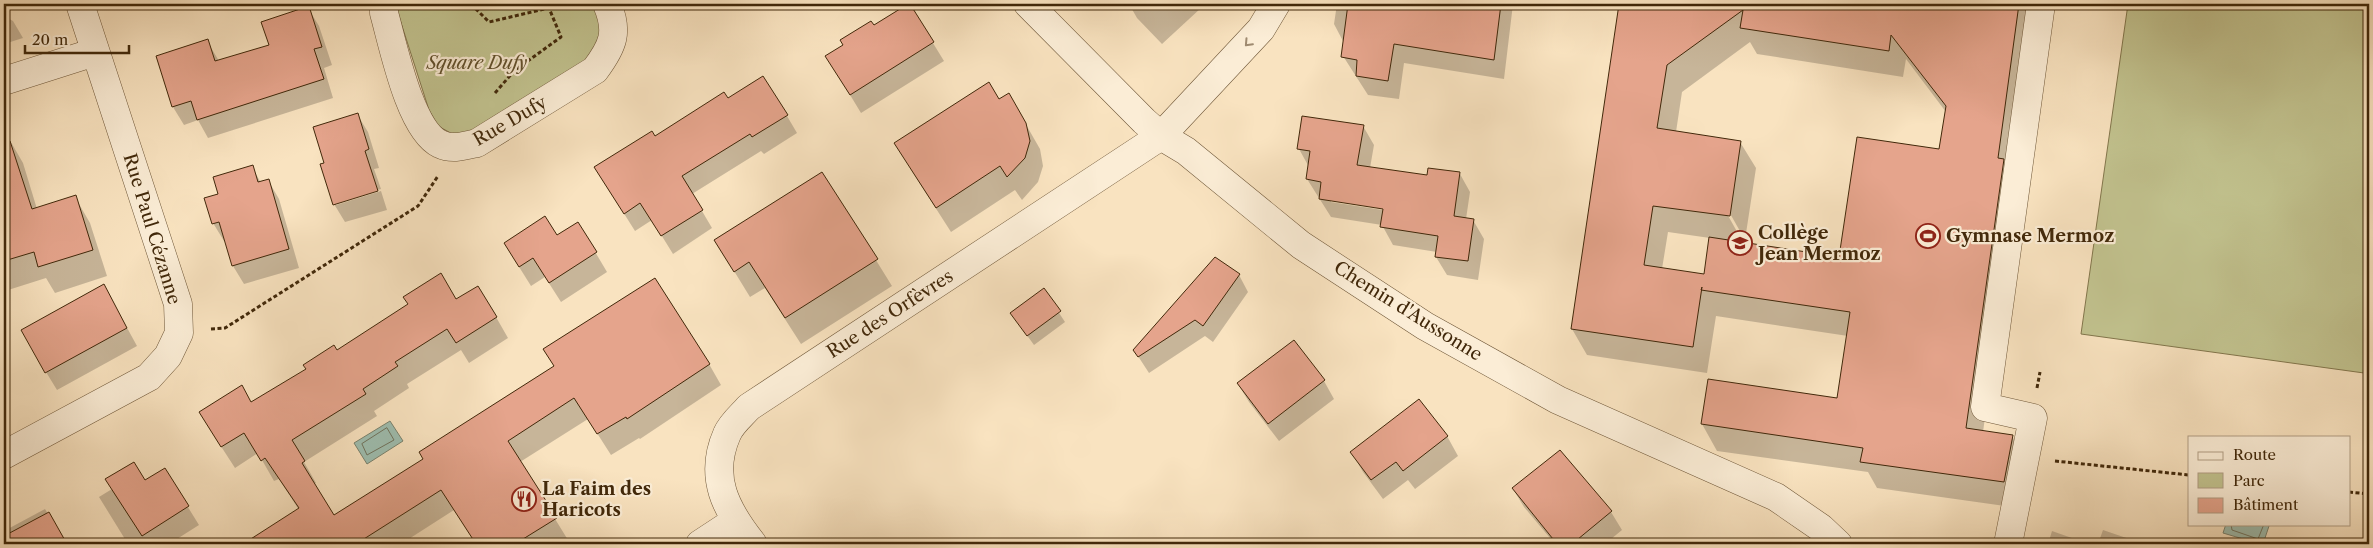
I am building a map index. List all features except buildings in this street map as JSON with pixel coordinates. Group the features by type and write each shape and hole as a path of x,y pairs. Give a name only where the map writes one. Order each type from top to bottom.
{"street":[{"name":"Rue Paul Cézanne","path":"4,455 149,378 168,356 179,333 178,304 80,4"},
{"name":"Rue Dufy","path":"384,4 384,13 414,115 426,134 440,144 456,148 477,143 595,70 608,53 614,36 612,17 607,4"},
{"name":"Chemin d'Aussonne","path":"1028,4 1161,136 1186,151 1301,244 1425,326 1558,400 1776,496 1821,528 1838,544"},
{"name":"Rue des Orfèvres","path":"753,544 734,521 721,491 719,465 727,433 749,407 1161,136 1261,29 1276,4"},
{"path":"2008,544 2033,418 1985,407 2041,4"},
{"path":"4,81 95,52"},
{"path":"700,544 734,521"}],"path":[{"path":"471,4 489,22 549,8 561,37 514,70 489,100"},
{"path":"179,333 225,328 418,206 456,148"},
{"path":"2025,458 2188,475"},
{"path":"2350,492 2369,494"}],"green space":[{"name":"Square Dufy","path":"395,4 596,4 603,35 596,53 478,132 458,137 438,126 429,110"},
{"path":"2128,4 2369,4 2369,332 2364,373 2081,334"}],"water":[{"path":"390,421 403,441 367,464 354,443"},
{"path":"2225,526 2269,526 2263,544 2223,533"}],"place":[{"name":"Gymnase Mermoz","path":"1928,236"},
{"name":"Collège Jean Mermoz","path":"1740,243"},
{"name":"La Faim des Haricots","path":"524,499"}]}
